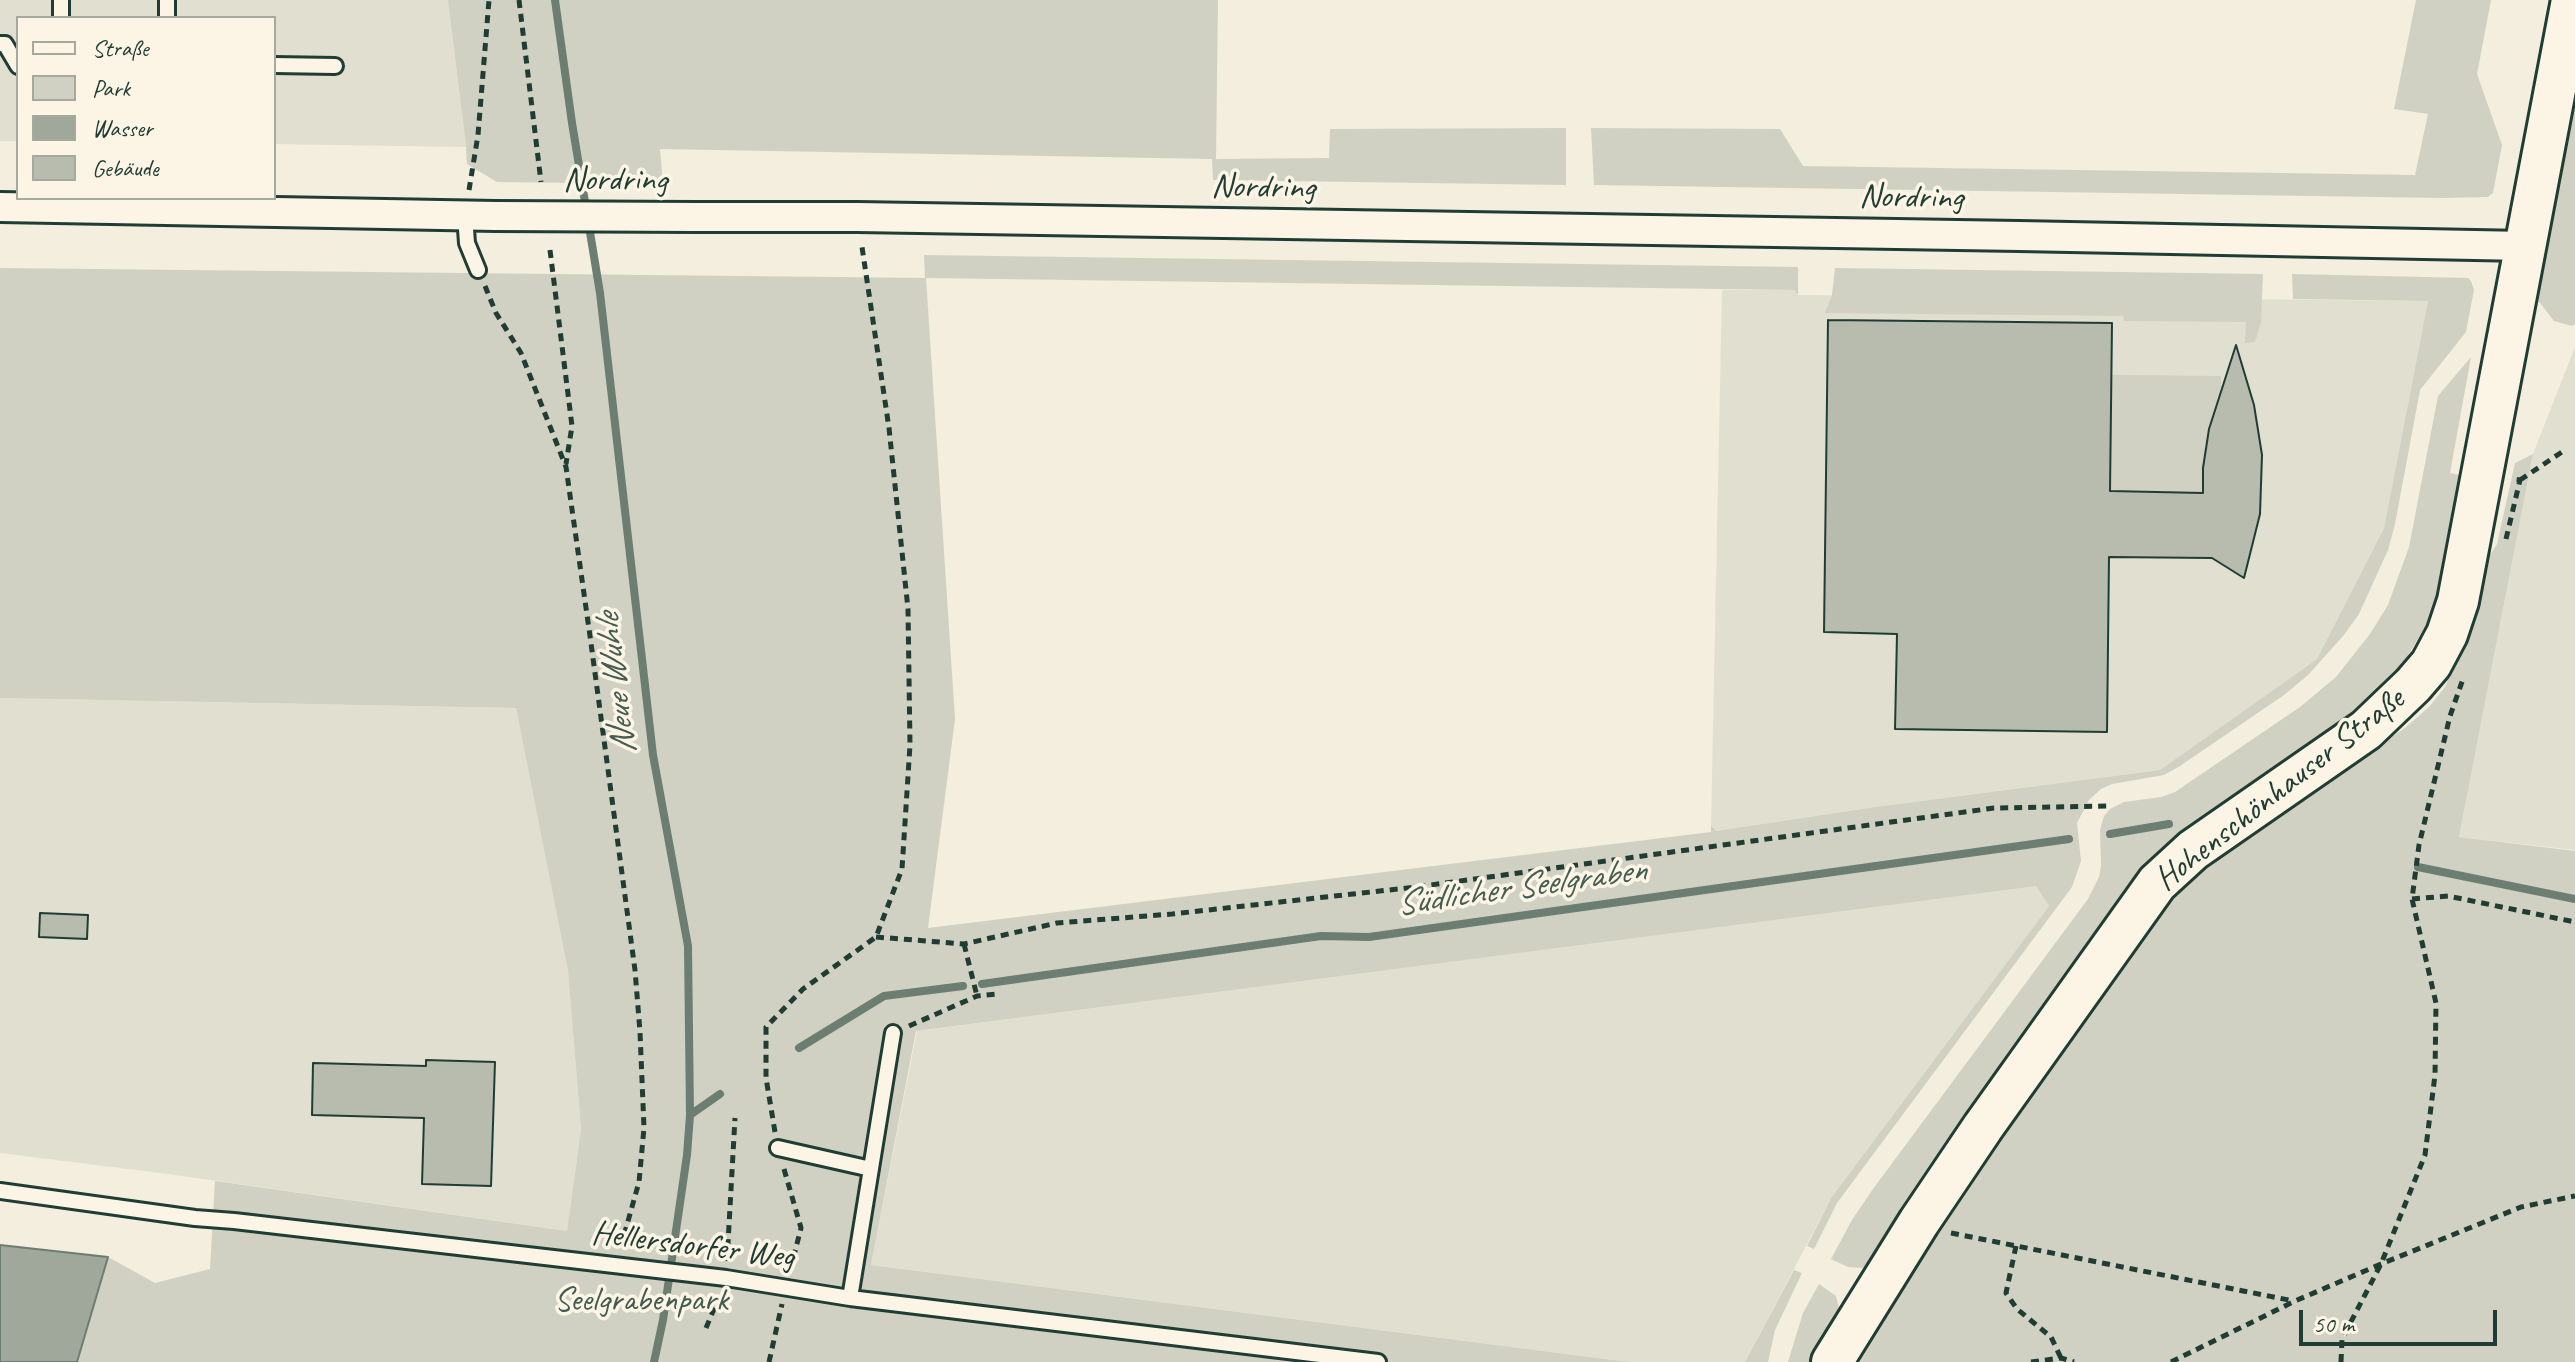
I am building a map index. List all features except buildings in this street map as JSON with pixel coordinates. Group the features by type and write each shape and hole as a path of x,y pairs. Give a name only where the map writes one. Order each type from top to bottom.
{"street":[{"name":"Hohenschönhauser Straße","path":"1832,1362 1919,1222 1983,1127 2163,876 2193,850 2366,730 2431,664 2447,634 2458,601 2572,0"},
{"name":"Nordring","path":"0,207 496,216 857,217 2525,246"}],"lane":[{"path":"0,44 5,44 16,63"},
{"path":"276,65 335,66"},
{"path":"465,215 467,243 478,270"},
{"path":"850,1298 893,1033"},
{"path":"778,1148 871,1169"},
{"name":"Hellersdorfer Weg","path":"0,1191 195,1218 726,1278 850,1298 1378,1362"}],"path":[{"path":"465,215 478,135 489,0"},
{"path":"519,0 541,182"},
{"path":"769,1362 801,1228 778,1148 766,1078 766,1027 803,989 876,937 902,869 910,745 908,609 889,428 862,247"},
{"path":"550,250 572,426 566,467"},
{"path":"478,270 496,313 521,353 566,467 631,940 640,1032 644,1128 639,1182 616,1266"},
{"path":"2520,480 2565,450"},
{"path":"876,937 964,944 1057,923 1172,914 1416,887 1994,808 2107,806"},
{"path":"2341,1362 2342,1339 2381,1264 2425,1155 2435,1075 2436,1003 2412,899 2419,845"},
{"path":"2412,899 2448,896 2575,922"},
{"path":"964,944 977,996"},
{"path":"893,1033 977,996 997,994"},
{"path":"706,1328 726,1278 735,1118"},
{"path":"2171,1362 2295,1301 2381,1264 2521,1207 2575,1196"},
{"path":"1919,1222 1934,1229 2295,1301"},
{"path":"2016,1246 2006,1293 2017,1309 2051,1337 2061,1358"},
{"path":"2031,1362 2061,1358 2074,1362"}],"shaded area":[{"path":"0,0 448,0 466,147 276,144 276,16 16,16 16,141 0,141"},
{"path":"1722,290 1794,290 1798,295 2428,301 2384,528 2317,659 2160,770 1716,831 1711,825"},
{"path":"2575,347 2575,850 2459,837 2533,454"},
{"path":"0,698 516,708 568,971 581,1129 567,1231 0,1153"},
{"path":"2036,885 2049,906 1831,1198 1745,1362 1629,1362 871,1265 917,1031"}],"green space":[{"path":"448,0 1218,0 1216,159 1329,158 1330,129 1566,128 1566,185 1213,180 1212,159 660,149 663,184 497,182 467,164"},
{"path":"2416,0 2491,0 2477,74 2502,145 2493,193 2488,197 1594,185 1591,128 1780,129 1803,166 2415,175 2428,114 2394,109"},
{"path":"2575,58 2575,324 2572,326 2554,321 2537,299 2533,285"},
{"name":"Seelgrabenpark","path":"924,255 1798,267 1798,295 1794,290 926,278 955,719 928,928 1711,832 1711,825 1716,831 2160,770 2317,659 2384,528 2428,301 2293,299 2292,274 2468,278 2474,290 2466,332 2420,390 2388,550 2359,614 2308,675 2284,695 2164,775 2112,784 2089,800 2077,823 2081,861 2072,887 1837,1203 1814,1249 1807,1246 1831,1198 2049,906 2036,886 916,1031 871,1265 1629,1362 77,1362 108,1257 155,1283 210,1269 215,1181 567,1231 581,1129 568,971 516,708 0,698 0,268 925,278"},
{"path":"1835,268 2263,274 2261,322 2255,342 2245,343 2246,322 2124,321 2123,316 1825,313 1832,295"},
{"path":"2471,357 2450,473 2468,477 2442,589 2428,622 2407,657 2368,705 2201,827 1873,1264 1862,1268 1848,1267 1831,1259 1873,1189 2088,899 2099,877 2100,830 2104,816 2110,809 2124,802 2175,792 2300,707 2336,677 2370,634 2388,605 2409,547 2438,396"},
{"path":"2111,375 2221,376 2205,449 2203,493 2110,491"},
{"path":"2533,454 2459,837 2575,851 2575,1362 1852,1362 1927,1241 2150,920 2196,869 2405,728 2429,707 2445,687 2463,646 2479,572 2497,544 2515,463"},
{"path":"1794,1270 1802,1273 1775,1330 1768,1362 1745,1362"},
{"path":"1819,1284 1836,1296 1840,1312 1820,1362 1788,1362 1803,1313"}],"water":[{"path":"0,1245 108,1257 77,1362 0,1362"}],"waterway":[{"name":"Neue Wuhle","path":"555,0 600,293 653,755 688,946 690,1115 687,1155 654,1362"},
{"name":"Südlicher Seelgraben","path":"2110,834 2169,824"},
{"name":"Südlicher Seelgraben","path":"982,984 1321,936 1369,937 2069,839"},
{"name":"Südlicher Seelgraben","path":"2418,867 2575,899"},
{"name":"Südlicher Seelgraben","path":"799,1048 884,996 963,986"},
{"path":"690,1115 720,1094"}]}
